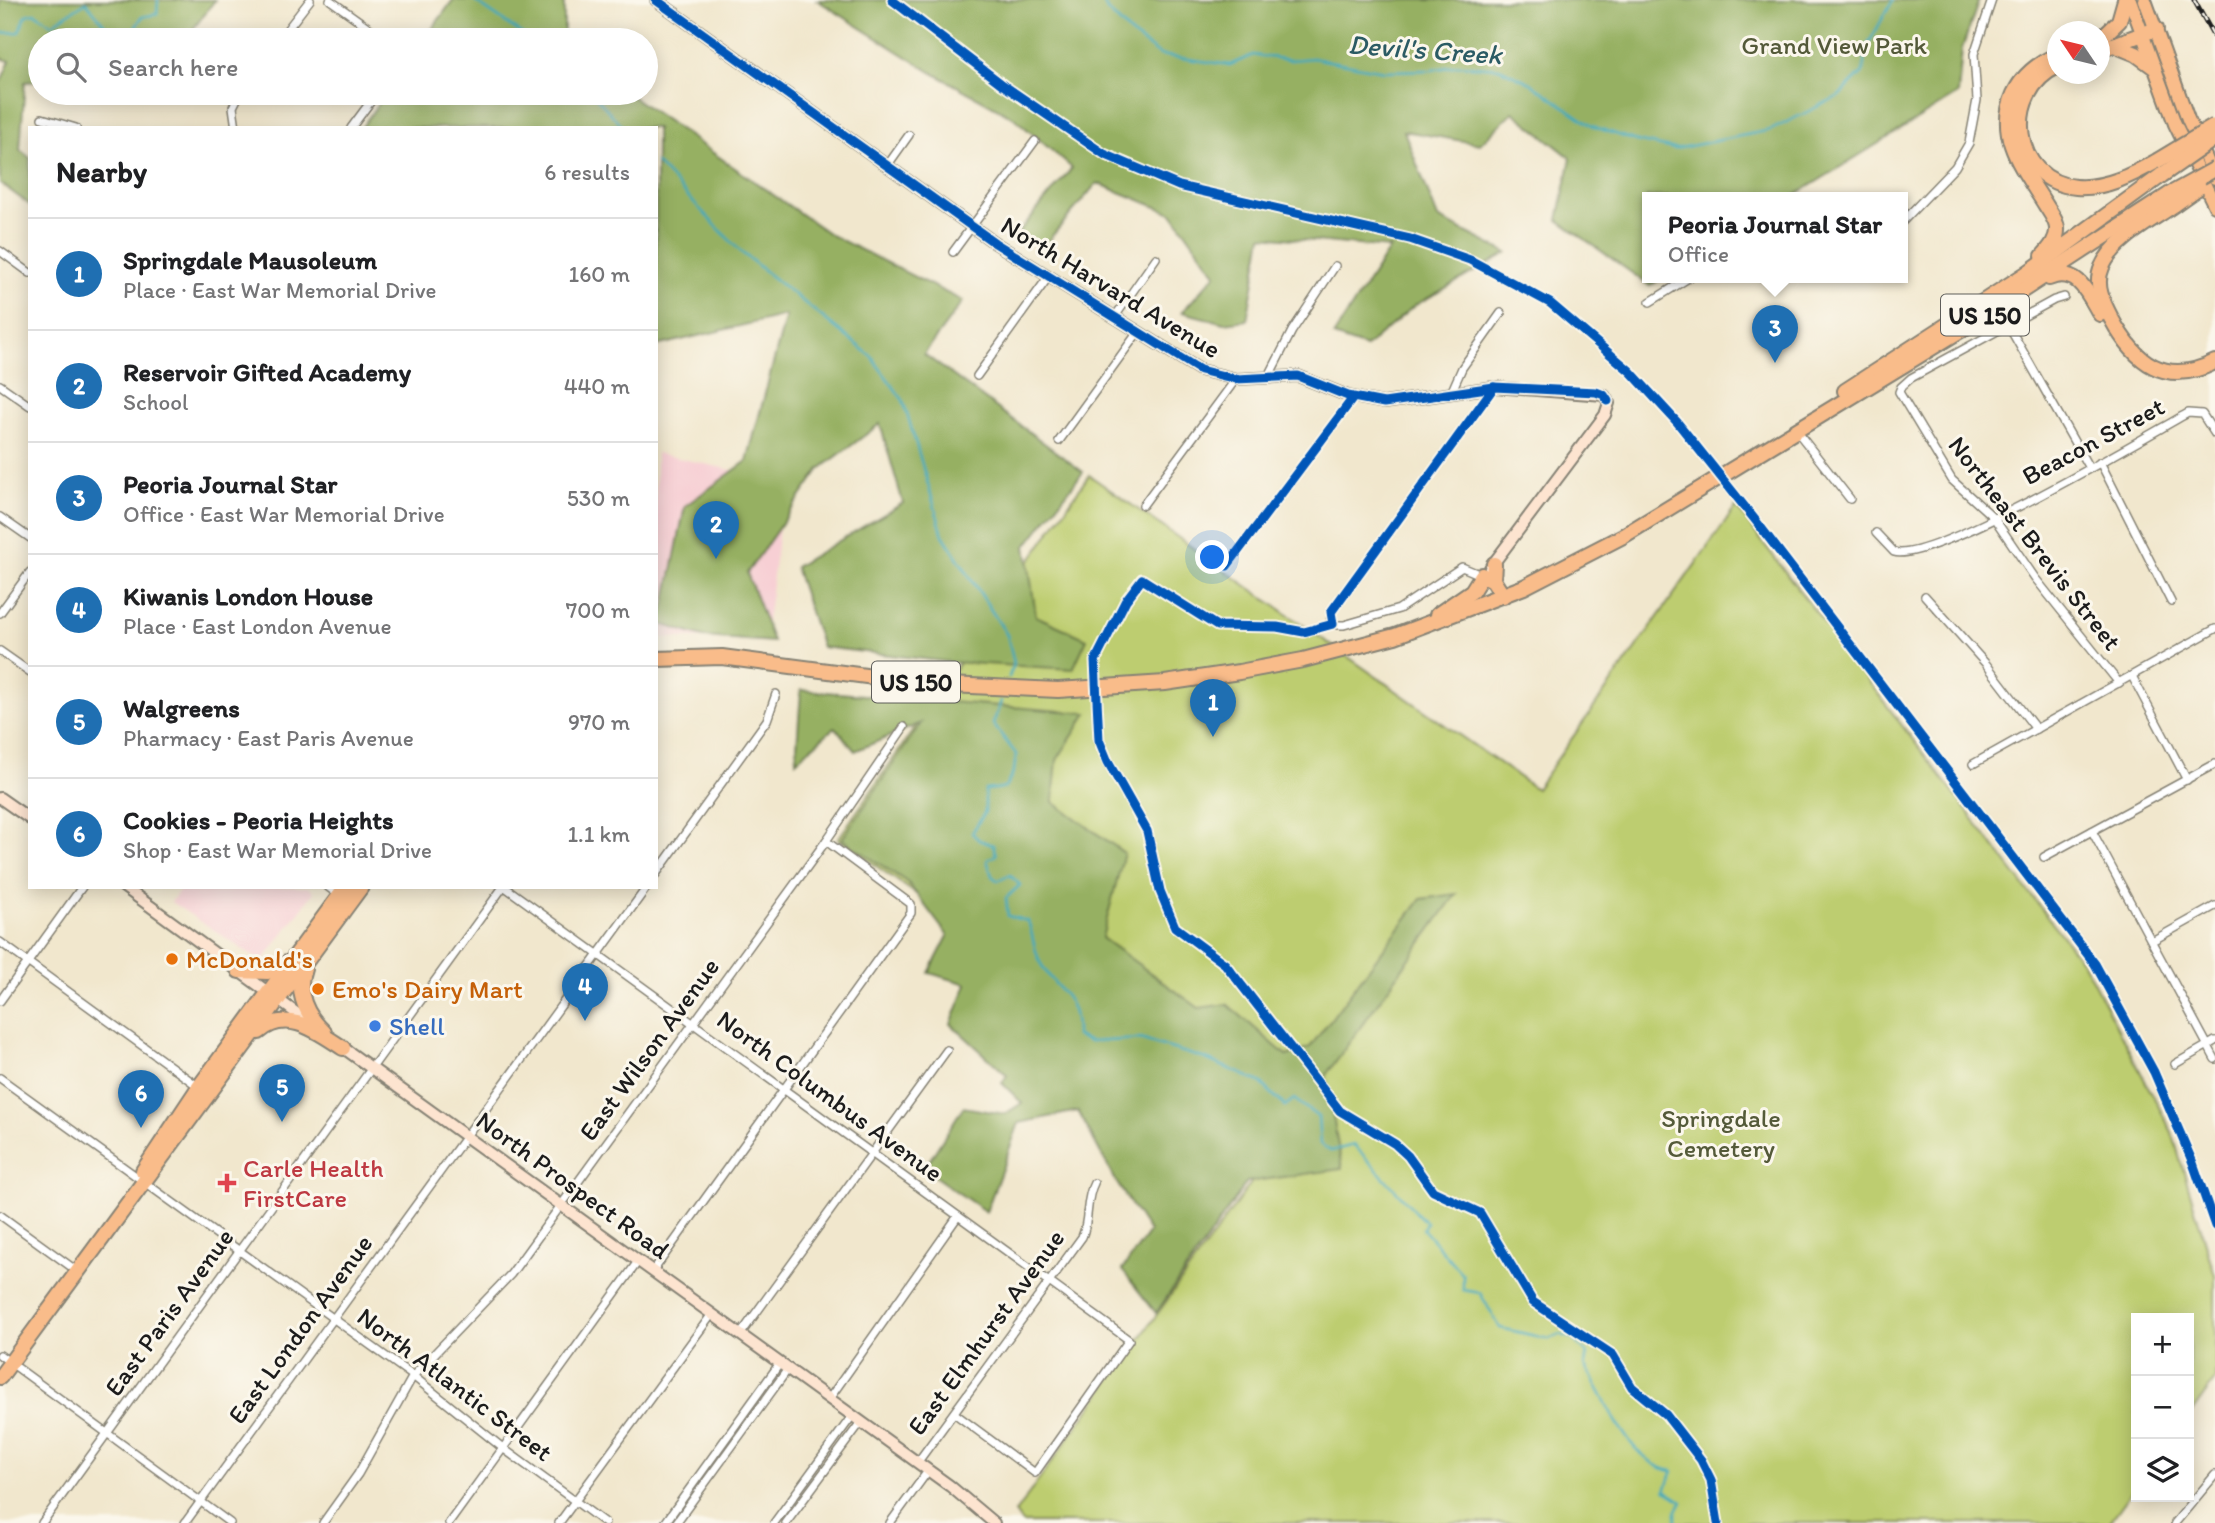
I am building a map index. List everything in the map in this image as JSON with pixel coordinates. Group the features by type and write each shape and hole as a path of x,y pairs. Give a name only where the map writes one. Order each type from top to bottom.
{"highway":[{"path":"2110,33 2128,0"},
{"path":"2110,39 2147,27"},
{"path":"2110,43 2136,54 2154,67"},
{"path":"2000,298 2037,263 2056,236 2054,219 2013,151 2007,121 2013,97 2024,79 2047,60"},
{"path":"2047,74 2028,93 2019,118 2022,142 2041,172 2066,185 2089,187 2120,180 2215,126"},
{"name":"US 150","path":"2000,298 2215,138"},
{"name":"US 150","path":"658,659 722,657 927,684 1058,690 1157,684 1230,674 1303,660 1390,637 1503,596 1623,536 1795,429 1850,388 2173,199 2215,169"},
{"path":"2214,368 2176,372 2149,365 2125,343 2102,301 2099,278 2108,256 2125,239 2173,199 2215,177"},
{"path":"2000,298 2053,276 2068,275 2082,285 2120,346 2137,365 2154,375 2175,379 2194,378 2214,368"},
{"path":"1390,637 1457,603 1487,577 1494,564"},
{"path":"1487,577 1503,596"},
{"path":"142,1180 199,1087 274,996 312,955 360,889"},
{"path":"219,1082 274,996 291,960 338,890"},
{"path":"312,955 301,978 302,996 313,1020 331,1038"},
{"path":"239,971 267,972 291,960"},
{"path":"0,1377 5,1359 77,1271 142,1180 258,1034 275,1023 298,1023 343,1048"}],"main road":[{"path":"2128,0 2147,27 2215,177"},
{"path":"2146,0 2147,27 2154,67 2175,124 2215,206"}],"street":[{"path":"288,28 310,0"},
{"path":"330,0 369,28"},
{"name":"North Harvard Avenue","path":"656,0 973,227 1200,370 1236,379 1301,377 1353,398 1387,403 1494,387 1604,395 1608,401 1605,415 1494,564"},
{"path":"1908,216 1948,176 1962,156 1974,126 1977,100 1973,54 1992,0"},
{"path":"234,105 236,126"},
{"path":"352,126 368,105"},
{"path":"42,118 69,126"},
{"path":"887,166 909,135"},
{"path":"953,252 1035,141"},
{"path":"0,251 28,272"},
{"path":"1115,318 1156,258"},
{"path":"1269,376 1287,339 1335,266"},
{"path":"977,376 1049,276"},
{"path":"1650,302 1680,283"},
{"path":"2064,298 2008,325 2089,468"},
{"path":"1451,393 1462,368 1501,313"},
{"name":"Northeast Brevis Street","path":"2008,325 1911,378 1899,390 1950,477 1994,518 2035,578 2119,683"},
{"path":"1059,441 1138,332"},
{"path":"1143,505 1236,379"},
{"path":"0,385 28,405"},
{"path":"1487,577 1462,567 1392,612 1340,626 1333,624 1330,619 1369,557 1494,387"},
{"path":"1227,566 1353,398"},
{"name":"Beacon Street","path":"1876,533 1894,552 1920,551 1994,518 2196,411 2205,417 2215,434"},
{"path":"1795,429 1850,499"},
{"path":"2100,462 2171,602"},
{"path":"0,517 28,537"},
{"path":"0,613 28,575"},
{"path":"1925,596 1986,664 2036,729"},
{"path":"1973,764 2215,629"},
{"path":"0,651 28,671"},
{"name":"Northeast Brevis Street","path":"2132,676 2187,780"},
{"path":"658,871 768,719 776,694"},
{"name":"East Wilson Avenue","path":"323,1523 358,1474 413,1376 445,1340 497,1292 826,841 904,727"},
{"path":"2043,857 2215,764"},
{"path":"0,798 28,818"},
{"path":"2092,831 2211,1043 2215,1059"},
{"path":"653,1271 912,909 911,904 826,841"},
{"path":"0,1001 81,889"},
{"name":"North Prospect Road","path":"127,889 918,1463 994,1523"},
{"name":"East Paris Avenue","path":"42,1523 503,889"},
{"name":"North Columbus Avenue","path":"507,889 1129,1340 1035,1473 954,1413"},
{"name":"East London Avenue","path":"185,1523 646,889"},
{"path":"2152,941 2215,906"},
{"path":"0,942 199,1087"},
{"path":"2175,1064 2211,1043"},
{"path":"740,1335 947,1050"},
{"name":"North Atlantic Street","path":"0,1079 413,1376 503,1449 605,1523"},
{"name":"East Elmhurst Avenue","path":"918,1463 1083,1233 1088,1196 1094,1183"},
{"path":"0,1215 77,1271"},
{"path":"829,1399 958,1216"},
{"path":"449,1523 639,1261"},
{"path":"559,1523 712,1314"},
{"path":"5,1359 230,1523"},
{"path":"665,1523 784,1366"},
{"path":"676,1523 784,1366"},
{"path":"775,1523 856,1419"},
{"path":"786,1523 856,1419"},
{"name":"East Elmhurst Avenue","path":"890,1523 928,1471"},
{"path":"2175,1523 2215,1475"}],"shaded area":[{"path":"658,453 785,482 765,638 658,638"},
{"path":"181,889 310,889 314,892 262,962 171,902"}],"green space":[{"path":"0,0 215,0 194,28 28,28 28,82 25,82 20,150 28,156 28,204 0,183 0,83 10,61 0,58"},
{"path":"453,0 564,0 564,28 433,28"},
{"name":"Grand View Park","path":"817,0 1979,0 1962,49 1958,94 1800,192 1642,192 1642,280 1558,220 1571,158 1513,112 1480,144 1404,131 1438,218 1507,253 1414,306 1366,347 1333,336 1390,248 1262,236 1247,320 1224,323 1182,312 1216,274 1172,213 1097,183 1042,248 1018,233 1072,168 1013,117 931,72"},
{"path":"377,105 644,105 831,235 963,301 924,354 1083,472 1026,546 1036,616 1087,639 1073,669 949,662 822,647 795,567 903,503 880,424 820,469 747,573 773,642 703,637 661,624 685,506 747,461 786,315 658,346 658,126 362,126"},
{"name":"Springdale Cemetery","path":"1089,475 1536,789 1736,507 2085,966 2172,1132 2215,1276 2215,1380 2194,1409 2194,1313 2131,1313 2131,1493 2109,1523 1022,1523 1015,1513 1276,1148 838,839"},
{"path":"801,690 1087,713 1057,760 1053,802 1124,853 1102,938 1199,1008 1227,1004 1287,1056 1310,1047 1421,899 1456,894 1326,1075 1342,1169 1247,1182 1156,1313 1122,1270 1149,1232 1117,1183 1078,1111 1019,1123 986,1212 924,1169 963,1107 1005,1114 1022,1103 1002,1083 1007,1075 951,1024 967,984 929,973 948,936 908,883 842,839 921,723 855,751 835,727 796,761"}],"waterway":[{"path":"135,28 142,17 157,14 158,0"},
{"path":"473,0 514,28"},
{"name":"Devil's Creek","path":"1102,0 1107,10 1131,34 1160,55 1230,65 1253,55 1291,60 1313,58 1384,71 1432,70 1459,65 1499,68 1531,83 1592,126 1636,141 1675,149 1771,130 1839,96 1863,72 1866,48 1893,0"},
{"path":"0,33 19,32 26,15 35,13 52,24 86,2 107,28"},
{"path":"603,105 622,126"},
{"path":"658,165 741,252 871,356 903,400 943,535 1007,635 1014,663 1009,677"},
{"path":"1001,701 993,724 1016,754 1014,771 1005,788 985,790 985,812 972,833 979,840 993,845 996,855 987,860 992,876 998,881 1010,875 1020,885 1006,898 1008,916 1028,921 1041,964 1070,1003 1076,1022 1076,1036 1090,1042 1140,1039 1206,1059 1260,1082 1285,1106 1294,1099 1318,1117 1320,1144 1331,1151 1354,1145 1426,1223 1423,1229 1463,1275 1463,1290 1480,1293 1500,1328 1549,1339 1560,1334 1573,1339 1587,1353 1585,1365 1621,1429 1644,1457 1673,1471 1665,1490 1682,1501 1676,1512 1676,1523"}],"railway":[{"path":"2194,0 2215,38"}],"cycle path":[{"path":"656,0 995,243 1200,370 1236,379 1298,376 1348,396 1384,403 1494,387 1596,392 1604,395 1608,401"},
{"path":"892,0 1003,85 1104,154 1179,186 1410,239 1470,260 1550,303 1630,371 1677,422 1756,521 2095,964 2154,1072 2193,1163 2215,1226"},
{"path":"1494,387 1331,612 1333,624 1304,632 1277,627 1217,626 1142,579 1126,600 1095,661 1099,740 1108,762 1147,831 1160,891 1175,927 1225,964 1340,1111 1395,1144 1408,1156 1433,1191 1480,1213 1533,1302 1613,1355 1632,1387 1666,1415 1701,1460 1711,1480 1718,1523"},
{"path":"1227,566 1353,398"}],"place":[{"name":"Peoria Journal Star","path":"1775,363"},
{"name":"Reservoir Gifted Academy","path":"716,559"},
{"name":"Springdale Mausoleum","path":"1213,737"},
{"name":"McDonald's","path":"172,959"},
{"name":"Emo's Dairy Mart","path":"318,989"},
{"name":"Kiwanis London House","path":"585,1021"},
{"name":"Shell","path":"375,1026"},
{"name":"Walgreens","path":"282,1122"},
{"name":"Cookies - Peoria Heights","path":"141,1128"},
{"name":"Carle Health FirstCare","path":"227,1183"}]}
